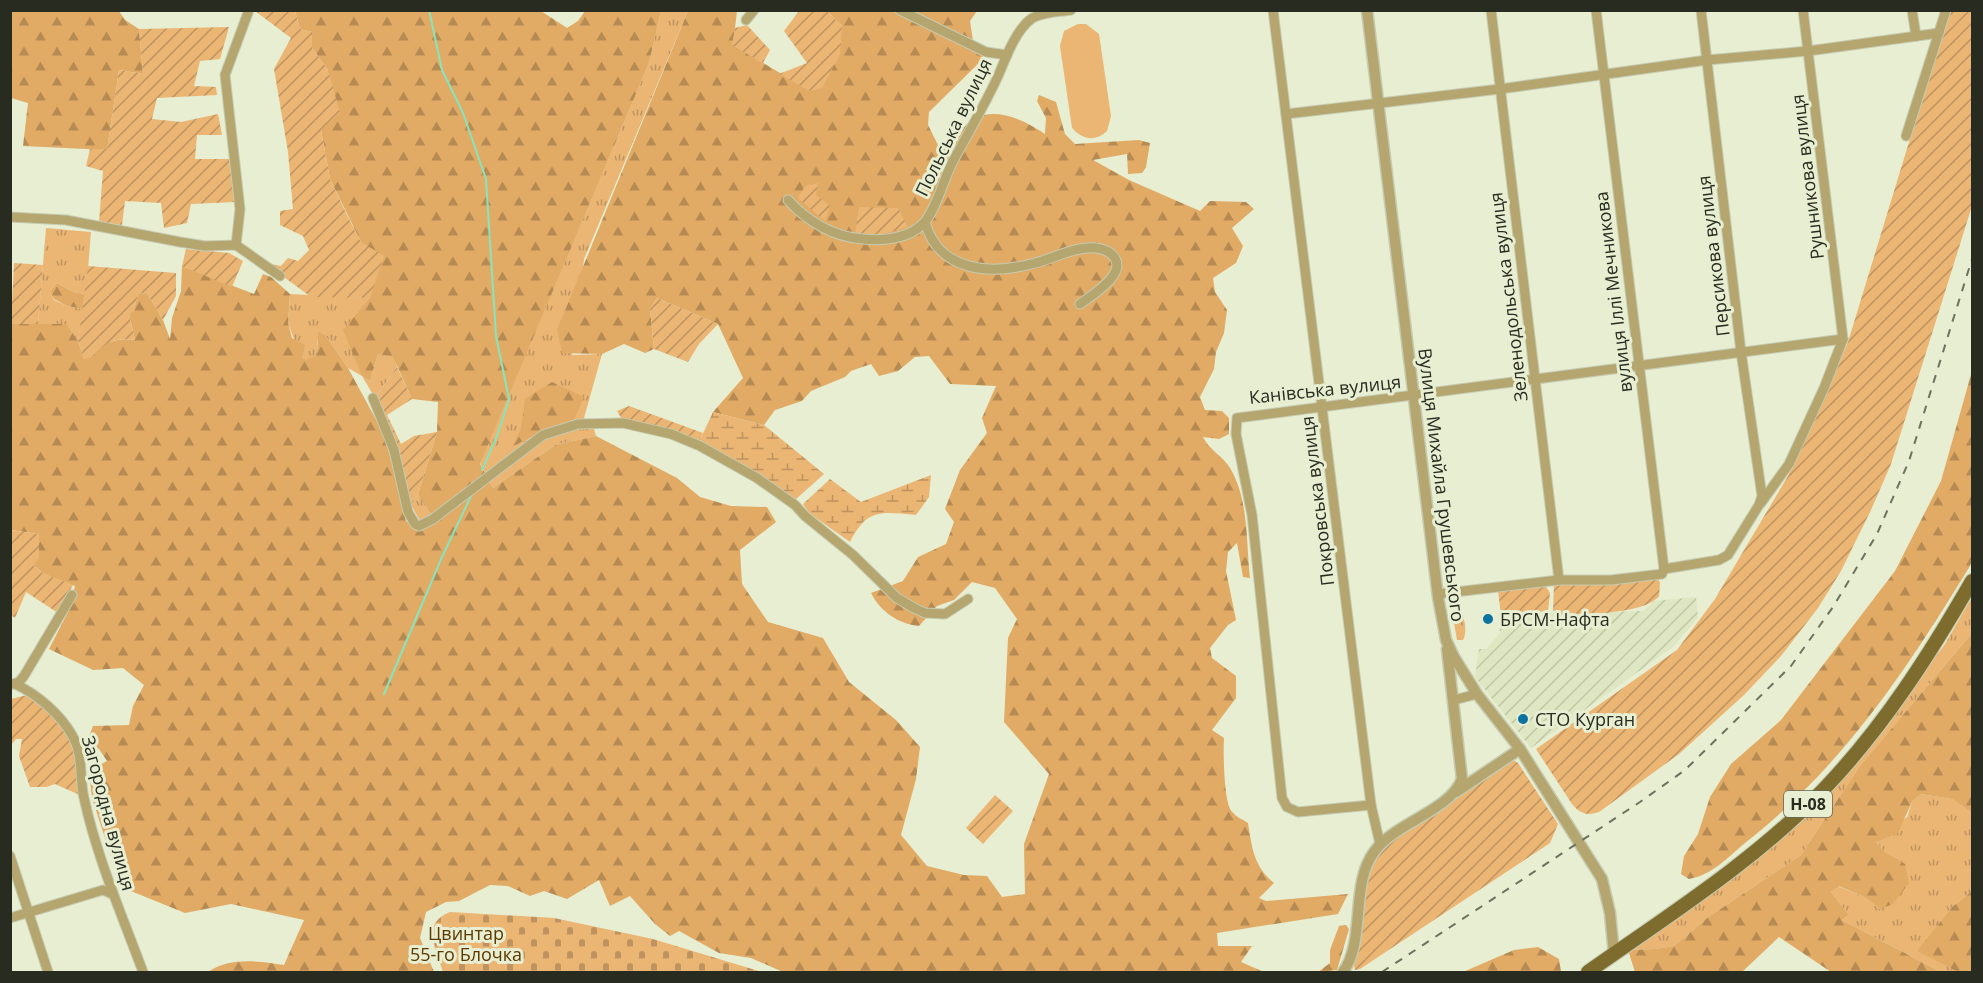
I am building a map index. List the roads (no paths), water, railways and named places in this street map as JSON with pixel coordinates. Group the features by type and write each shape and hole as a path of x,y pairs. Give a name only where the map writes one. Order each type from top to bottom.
{"main road":[{"name":"Н-08","path":"1588,972 1729,872 1825,787 1886,714 1925,662 1972,581"}],"street":[{"path":"236,245 240,209 225,75 249,10"},
{"path":"746,20 754,10"},
{"name":"Польська вулиця","path":"788,200 801,214 813,222 859,239 876,240 898,237 914,231 925,222 1007,55 986,52 900,10"},
{"path":"1007,55 1032,19 1071,10"},
{"name":"Покровська вулиця","path":"1274,10 1371,805 1380,844"},
{"name":"Вулиця Михайла Грушевського","path":"1367,10 1438,594 1446,640 1477,694 1520,749 1602,879 1610,913 1614,954"},
{"name":"Зеленодольська вулиця","path":"1491,10 1559,580"},
{"name":"вулиця Іллі Мечникова","path":"1596,10 1664,569"},
{"name":"Персикова вулиця","path":"1701,10 1761,501"},
{"name":"Рушникова вулиця","path":"1803,10 1843,339"},
{"path":"1912,10 1916,36"},
{"path":"1906,136 1946,10"},
{"path":"1286,114 1939,33"},
{"path":"10,218 66,220 180,242 214,246 236,245 280,276"},
{"name":"Польська вулиця","path":"925,222 933,242 946,257 958,265 975,268 1014,268 1088,248 1106,250 1114,256 1116,266 1114,275 1080,304"},
{"path":"1438,594 1559,580 1611,580 1662,574 1664,569 1719,560 1728,555 1761,501 1789,464 1824,388 1843,339"},
{"name":"Канівська вулиця","path":"1371,805 1298,812 1287,807 1281,791 1252,515 1237,446 1236,423 1242,415 1639,368 1843,339"},
{"path":"373,398 394,450 408,512 415,524 419,526 433,519 543,435 578,424 623,423 671,434 757,478 795,505 897,598 914,608 936,615 945,614 968,599"},
{"path":"13,684 24,676 72,595"},
{"path":"1446,640 1462,779 1454,794"},
{"name":"Загородна вулиця","path":"13,684 28,690 53,711 72,735 81,759 83,796 112,894 143,972"},
{"path":"1454,700 1477,694"},
{"path":"1343,972 1348,966 1352,951 1367,864 1380,844 1520,749"},
{"path":"10,856 48,972"},
{"path":"10,918 103,890 112,894"}],"waterway":[{"path":"429,10 442,70 463,113 486,179 496,336 509,399 497,436 482,470"},
{"path":"384,694 442,557 472,494"}],"railway":[{"path":"1382,972 1685,770 1791,666 1833,607 1877,534 1909,461 1972,259"}],"place":[{"name":"БРСМ-Нафта","path":"1488,619"},
{"name":"СТО Курган","path":"1523,719"}],"park label":[{"name":"Цвинтар 55-го Блочка","path":"466,943"}]}
